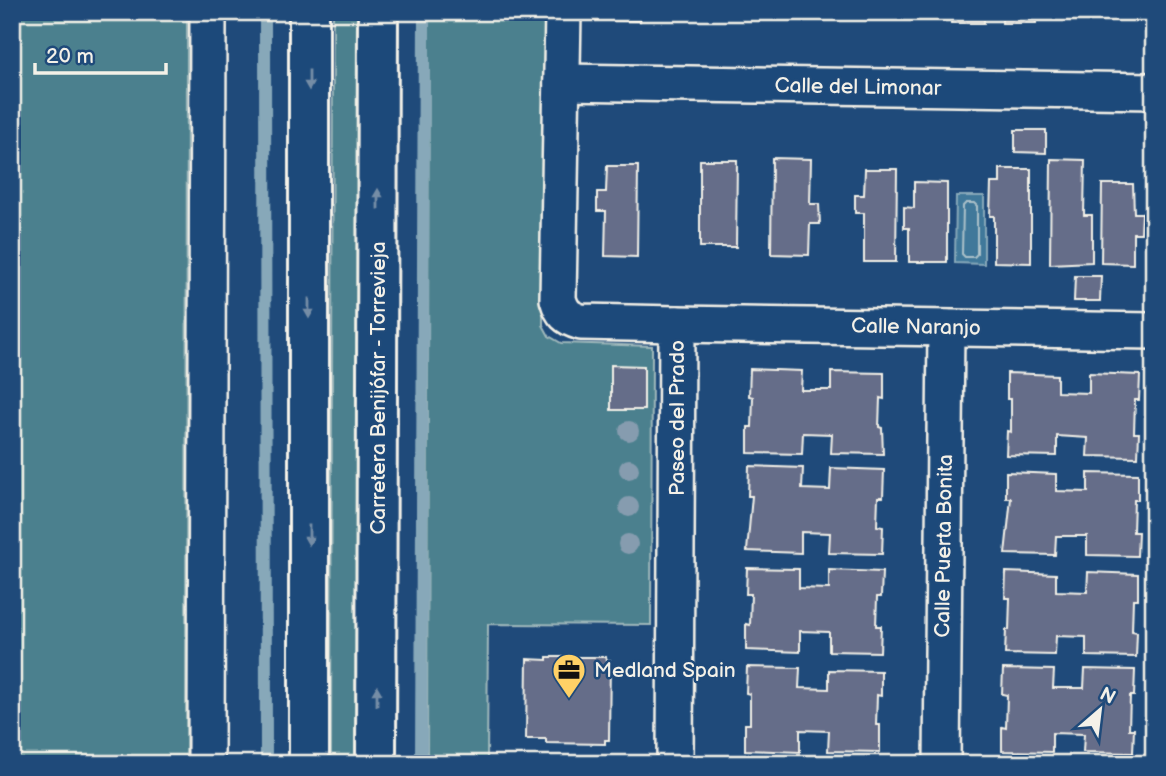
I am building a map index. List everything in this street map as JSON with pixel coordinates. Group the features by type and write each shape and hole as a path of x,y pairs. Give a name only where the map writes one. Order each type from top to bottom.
{"main road":[{"path":"309,12 309,764"},
{"name":"Carretera Benijófar - Torrevieja","path":"376,764 378,12"}],"street":[{"path":"206,764 208,12"},
{"name":"Paseo del Prado","path":"563,12 558,299 561,311 569,319 582,322 677,324 675,764"},
{"name":"Calle del Limonar","path":"562,82 1154,92"},
{"name":"Calle Naranjo","path":"677,324 1154,331"},
{"name":"Calle Puerta Bonita","path":"942,764 946,328"}],"green space":[{"path":"12,12 187,12 186,764 12,764"},
{"path":"333,12 358,12 356,764 331,764"},
{"path":"429,12 546,12 543,325 549,336 561,343 652,346 651,625 488,624 487,764 427,764"}],"water":[{"path":"956,196 984,196 984,264 955,263"}],"building":[{"path":"607,12 641,12 640,21 607,20"},
{"path":"951,12 984,12 984,23 951,23"},
{"path":"1002,12 1036,12 1036,23 1002,23"},
{"path":"1015,130 1046,130 1046,153 1015,152"},
{"path":"772,158 811,159 810,204 819,204 820,224 810,224 809,255 771,254"},
{"path":"1051,159 1085,160 1084,215 1092,215 1092,262 1050,264"},
{"path":"700,160 737,160 736,247 700,247"},
{"path":"607,166 638,166 637,257 605,256 606,211 597,211 597,192 606,192"},
{"path":"865,169 897,169 896,262 864,262 864,213 855,213 855,195 864,195"},
{"path":"1000,169 1031,169 1031,263 994,262 994,216 990,216 991,183 1000,183"},
{"path":"914,182 947,183 947,262 909,262 909,228 904,228 904,207 914,208"},
{"path":"1102,184 1133,184 1134,213 1142,213 1141,233 1133,233 1133,264 1101,263"},
{"path":"1075,276 1101,276 1100,301 1074,301"},
{"path":"611,365 644,366 644,410 611,410"},
{"path":"750,369 802,371 801,390 831,390 831,372 884,373 884,399 880,398 879,427 882,428 883,454 831,453 832,434 803,433 802,454 748,453 748,427 752,427 753,397 749,396"},
{"path":"1007,373 1057,375 1057,392 1089,393 1089,373 1140,375 1139,400 1135,400 1134,433 1139,433 1138,457 1087,456 1088,438 1057,436 1057,456 1006,455 1007,431 1011,432 1011,399 1007,399"},
{"path":"749,466 803,468 802,489 830,490 831,468 884,470 883,497 878,497 877,526 883,527 882,554 829,553 830,533 801,532 801,553 747,551 752,496 748,496"},
{"path":"1006,472 1056,474 1056,491 1088,492 1088,473 1138,474 1138,500 1134,500 1133,532 1138,532 1137,556 1087,555 1087,536 1056,536 1055,555 1005,554 1011,498 1006,498"},
{"path":"747,568 799,569 799,588 829,589 829,570 882,572 881,597 877,597 876,626 881,626 880,652 829,651 829,632 800,631 800,652 746,650 746,624 750,625 751,594 746,594"},
{"path":"1006,572 1056,574 1056,591 1087,592 1088,572 1138,574 1138,599 1133,599 1132,631 1137,632 1136,657 1086,656 1086,637 1056,636 1055,655 1005,654 1010,598 1005,598"},
{"path":"547,657 606,657 610,660 609,740 605,740 605,744 546,743 546,739 526,739 527,659 547,660"},
{"path":"747,667 800,668 799,688 829,689 829,670 881,671 881,696 877,695 876,725 880,725 880,752 828,751 829,731 800,730 800,752 745,750 745,724 750,724 750,694 746,693"},
{"path":"1003,669 1054,670 1053,688 1084,688 1085,669 1135,670 1134,696 1130,696 1129,729 1134,729 1133,753 1083,752 1084,734 1052,733 1052,752 1002,751 1002,727 1006,728 1007,695 1002,694"}],"waterway":[{"path":"265,12 266,764"},
{"path":"421,764 424,12"}],"place":[{"name":"Medland Spain","path":"569,700"}]}
